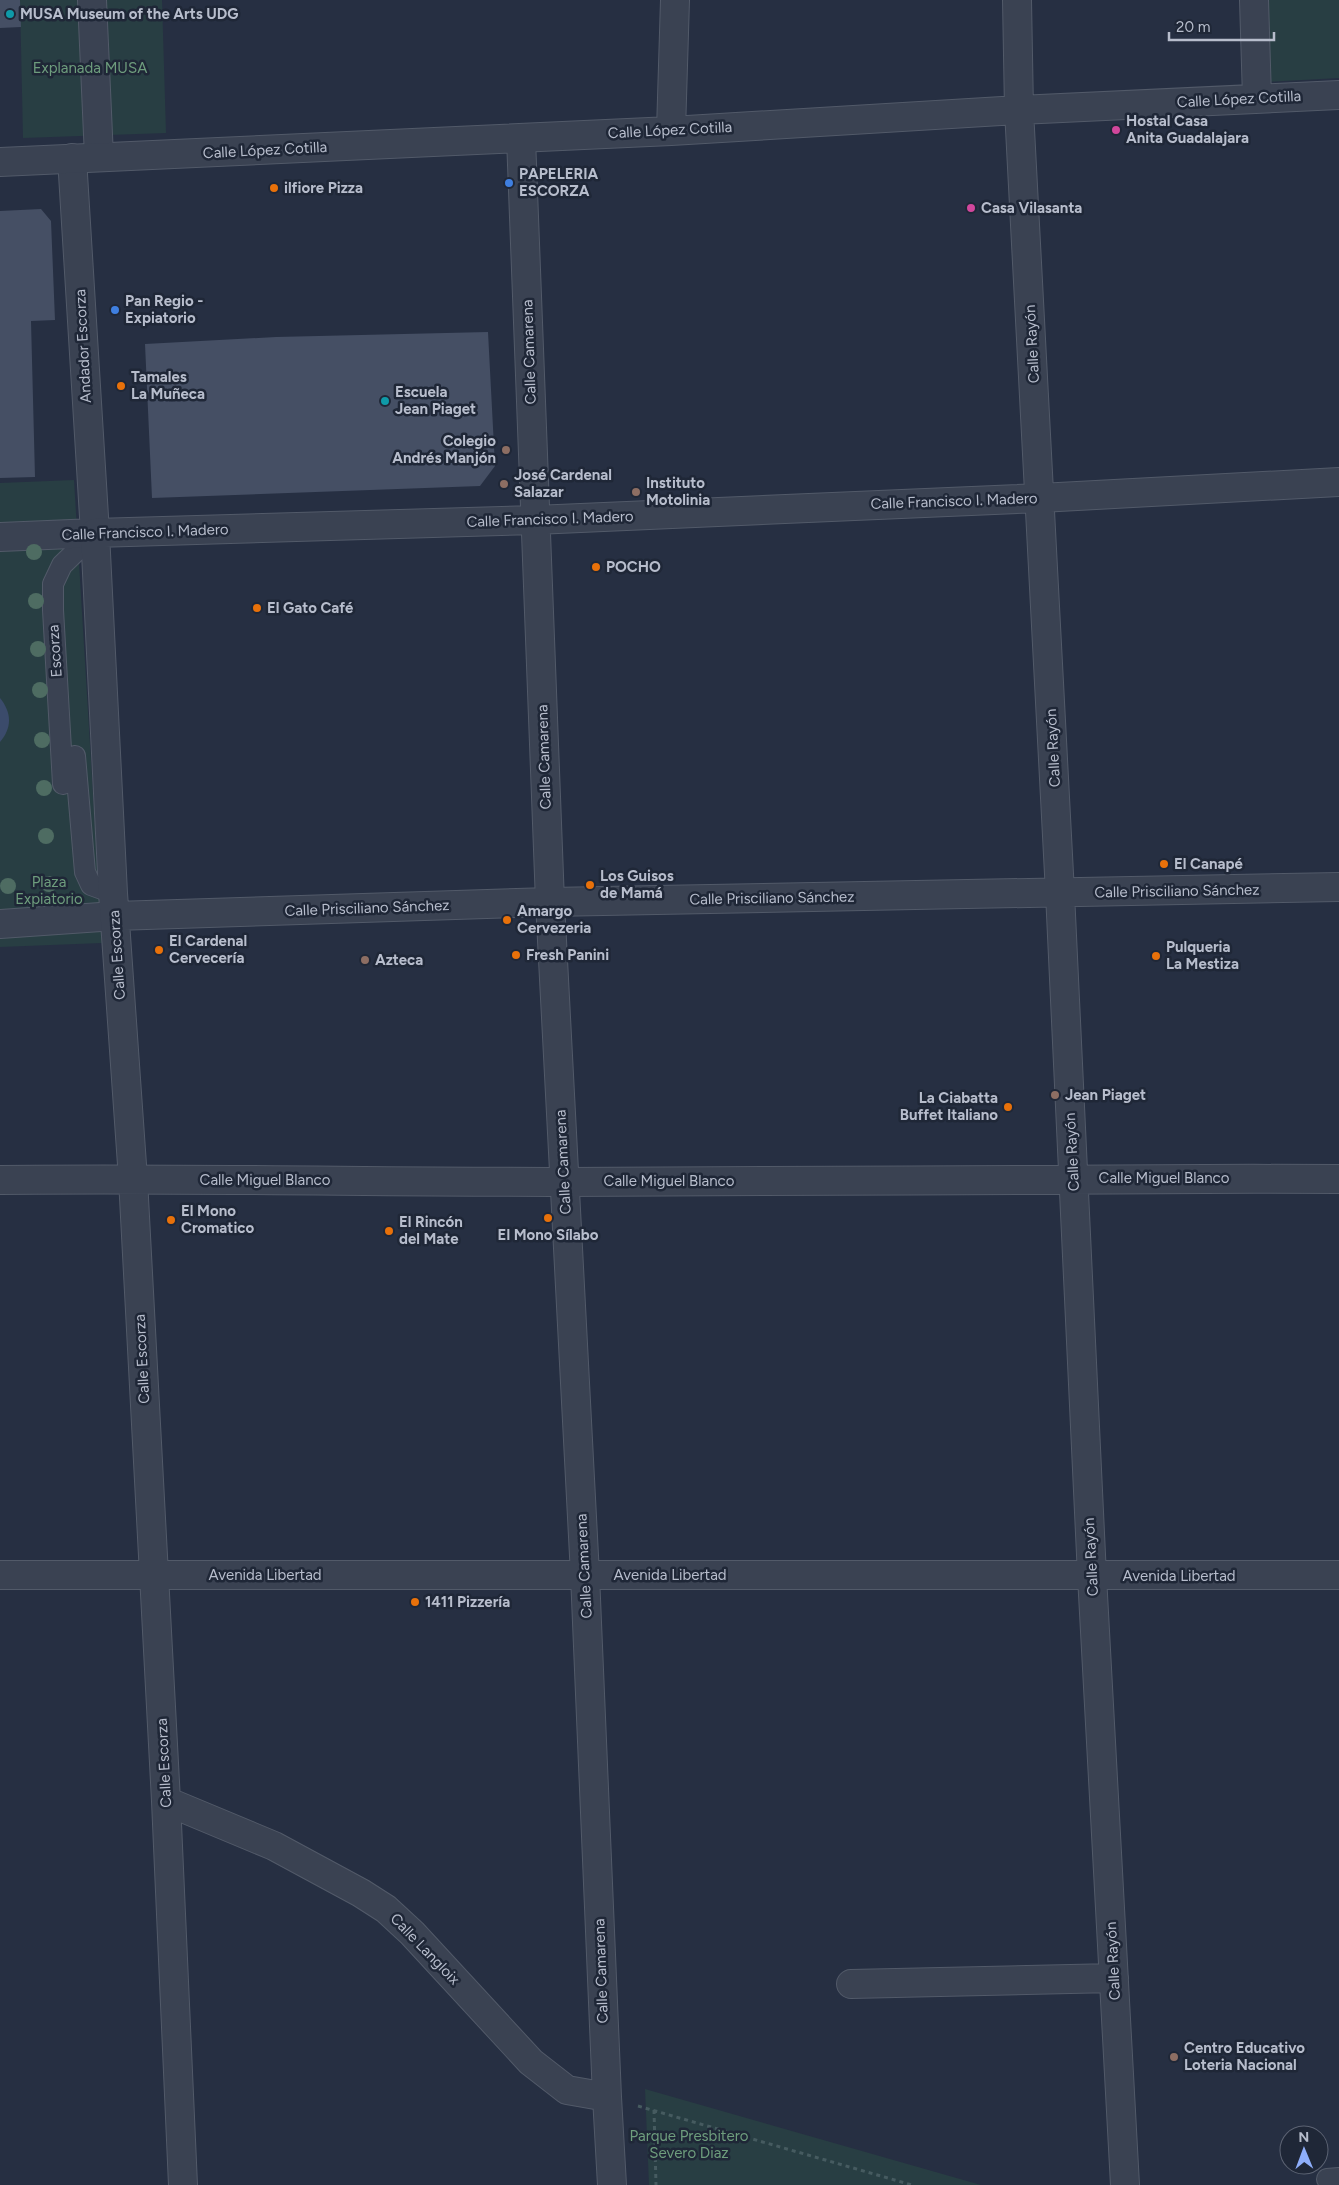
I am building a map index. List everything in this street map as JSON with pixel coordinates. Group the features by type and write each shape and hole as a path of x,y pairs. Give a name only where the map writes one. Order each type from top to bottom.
{"street":[{"path":"92,0 99,157"},
{"path":"671,130 675,0"},
{"name":"Calle Rayón","path":"1017,0 1019,110 1060,893 1092,1576 1125,2185"},
{"path":"1254,0 1257,98"},
{"name":"Calle López Cotilla","path":"0,162 521,138 1019,110 1339,95"},
{"name":"Calle Camarena","path":"521,138 550,902 585,1575 612,2185"},
{"name":"Andador Escorza","path":"72,158 95,533"},
{"name":"Calle Francisco I. Madero","path":"0,537 535,520 1040,498 1339,482"},
{"name":"Calle Escorza","path":"95,533 114,905 133,1179 166,1801 183,2185"},
{"name":"Calle Prisciliano Sánchez","path":"114,905 550,902 1339,887"},
{"path":"0,924 114,905"},
{"name":"Calle Miguel Blanco","path":"0,1180 564,1182 1074,1178 1339,1179"},
{"name":"Avenida Libertad","path":"0,1575 1339,1575"},
{"name":"Calle Langloix","path":"166,1801 274,1846 386,1909 412,1933 531,2062 567,2090 607,2096"},
{"path":"851,1984 1114,1978"}],"lane":[{"name":"Escorza","path":"63,784 52,610 53,584 62,565 95,533"},
{"path":"72,719 86,872 91,885 114,905"}],"path":[{"path":"607,2096 912,2185"},
{"path":"654,2110 656,2185"}],"green space":[{"name":"Explanada MUSA","path":"20,0 162,0 166,133 23,138"},
{"path":"1244,0 1339,0 1339,78 1247,83"},
{"name":"Plaza Expiatorio","path":"74,480 102,943 0,947 0,483"},
{"name":"Parque Presbitero Severo Diaz","path":"645,2089 981,2185 649,2185"}],"water":[{"path":"0,698 7,709 9,720 7,731 0,742"}],"building":[{"name":"MUSA Museum of the Arts UDG","path":"0,0 20,0 21,27 0,28"},
{"path":"41,209 51,221 55,320 31,321 35,477 0,478 0,211"},
{"name":"Escuela Jean Piaget","path":"488,332 495,466 480,486 152,498 145,344 276,337"}],"place":[{"name":"MUSA Museum of the Arts UDG","path":"10,14"},
{"name":"Hostal Casa Anita Guadalajara","path":"1116,130"},
{"name":"PAPELERIA ESCORZA","path":"509,183"},
{"name":"ilfiore Pizza","path":"274,188"},
{"name":"Casa Vilasanta","path":"971,208"},
{"name":"Pan Regio - Expiatorio","path":"115,310"},
{"name":"Tamales La Muñeca","path":"121,386"},
{"name":"Escuela Jean Piaget","path":"385,401"},
{"name":"Colegio Andrés Manjón","path":"506,450"},
{"name":"José Cardenal Salazar","path":"504,484"},
{"name":"Instituto Motolinia","path":"636,492"},
{"name":"POCHO","path":"596,567"},
{"name":"El Gato Café","path":"257,608"},
{"name":"El Canapé","path":"1164,864"},
{"name":"Los Guisos de Mamá","path":"590,885"},
{"name":"Amargo Cervezeria","path":"507,920"},
{"name":"El Cardenal Cervecería","path":"159,950"},
{"name":"Fresh Panini","path":"516,955"},
{"name":"Pulqueria La Mestiza","path":"1156,956"},
{"name":"Azteca","path":"365,960"},
{"name":"Jean Piaget","path":"1055,1095"},
{"name":"La Ciabatta Buffet Italiano","path":"1008,1107"},
{"name":"El Mono Sílabo","path":"548,1218"},
{"name":"El Mono Cromatico","path":"171,1220"},
{"name":"El Rincón del Mate","path":"389,1231"},
{"name":"1411 Pizzería","path":"415,1602"},
{"name":"Centro Educativo Loteria Nacional","path":"1174,2057"}]}
